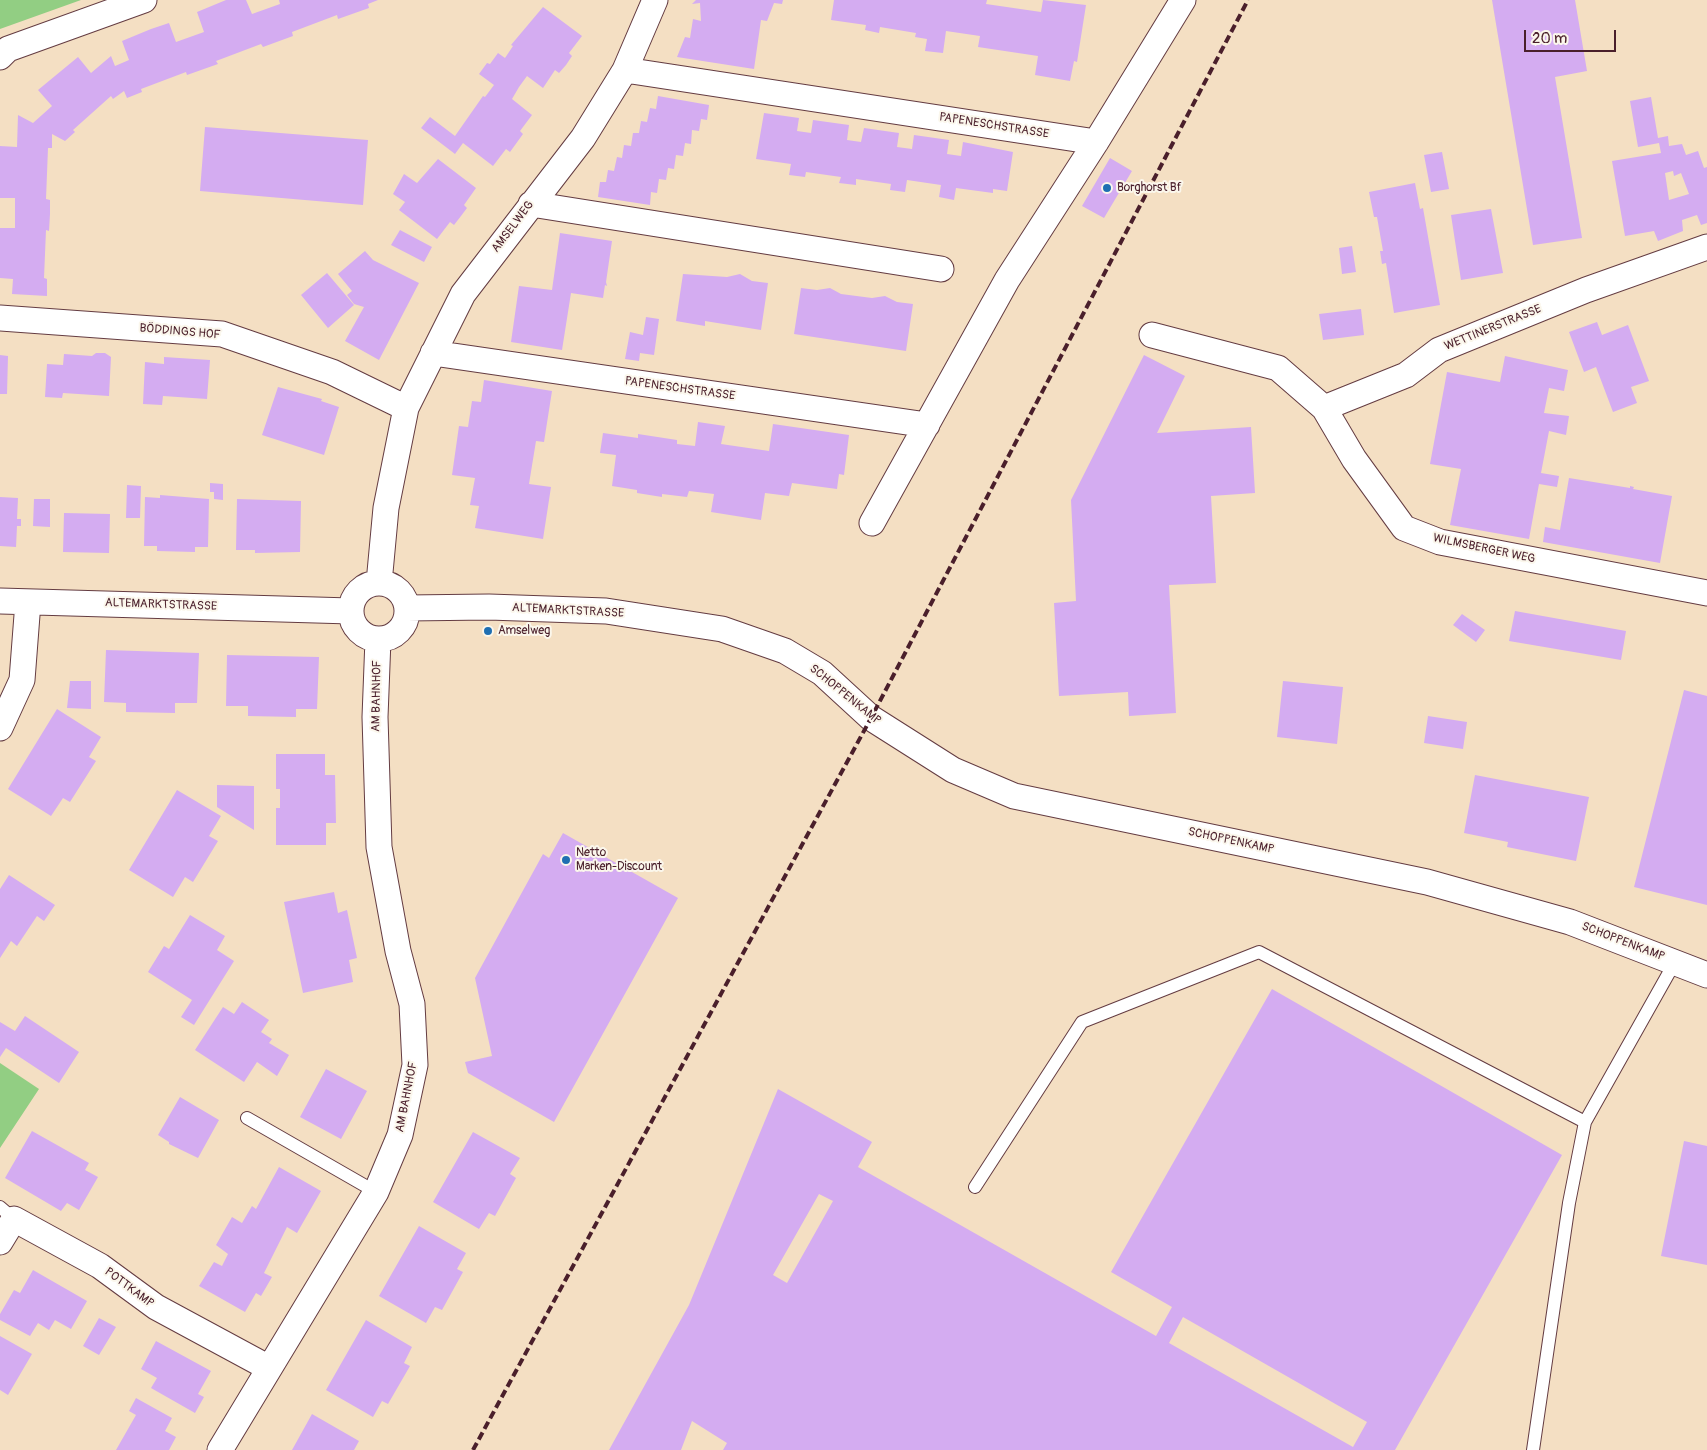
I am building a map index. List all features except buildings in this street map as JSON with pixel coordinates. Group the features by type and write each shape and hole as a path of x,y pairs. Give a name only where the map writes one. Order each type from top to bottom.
{"street":[{"path":"0,57 8,49 144,0"},
{"name":"AMSELWEG","path":"379,584 386,508 406,408 463,294 530,204 583,138 625,70 655,0"},
{"path":"872,523 1007,280 1096,142 1178,1"},
{"name":"PAPENESCHSTRASSE","path":"625,70 1096,142"},
{"path":"530,204 941,269"},
{"name":"WETTINERSTRASSE","path":"1324,408 1406,375 1439,350 1448,346 1586,290 1707,247"},
{"name":"BÖDDINGS HOF","path":"0,318 222,334 332,372 406,408"},
{"path":"1152,336 1278,368 1324,408"},
{"name":"PAPENESCHSTRASSE","path":"433,353 927,425"},
{"name":"WILMSBERGER WEG","path":"1324,408 1354,459 1404,528 1440,542 1707,593"},
{"path":"379,584 396,588 404,597 407,608 407,618 402,628 394,635 378,639 365,636 357,628 351,611 355,597 363,588 379,584"},
{"name":"ALTEMARKTSTRASSE","path":"0,601 351,611"},
{"path":"0,728 22,680 28,602"},
{"name":"ALTEMARKTSTRASSE","path":"407,608 489,607 606,611 722,629 785,650"},
{"name":"AM BAHNHOF","path":"220,1450 376,1192 400,1136 416,1065 412,1004 398,951 379,847 376,717 378,639"},
{"name":"SCHOPPENKAMP","path":"785,650 822,673 871,718 953,770 1014,796 1427,882 1570,922 1707,975"},
{"name":"POTTKAMP","path":"0,1242 7,1213 100,1266 156,1308 269,1368"}],"lane":[{"path":"975,1187 1082,1022 1259,952 1585,1122"},
{"path":"1533,1450 1569,1204 1585,1122 1675,962"},
{"path":"247,1118 376,1192"}],"green space":[{"path":"0,0 81,0 0,29"},
{"path":"0,1063 39,1089 0,1148"}],"railway":[{"path":"473,1450 871,718 1248,0"}],"place":[{"name":"Borghorst Bf","path":"1107,188"},
{"name":"Amselweg","path":"488,631"},
{"name":"Netto Marken-Discount","path":"566,860"}]}
